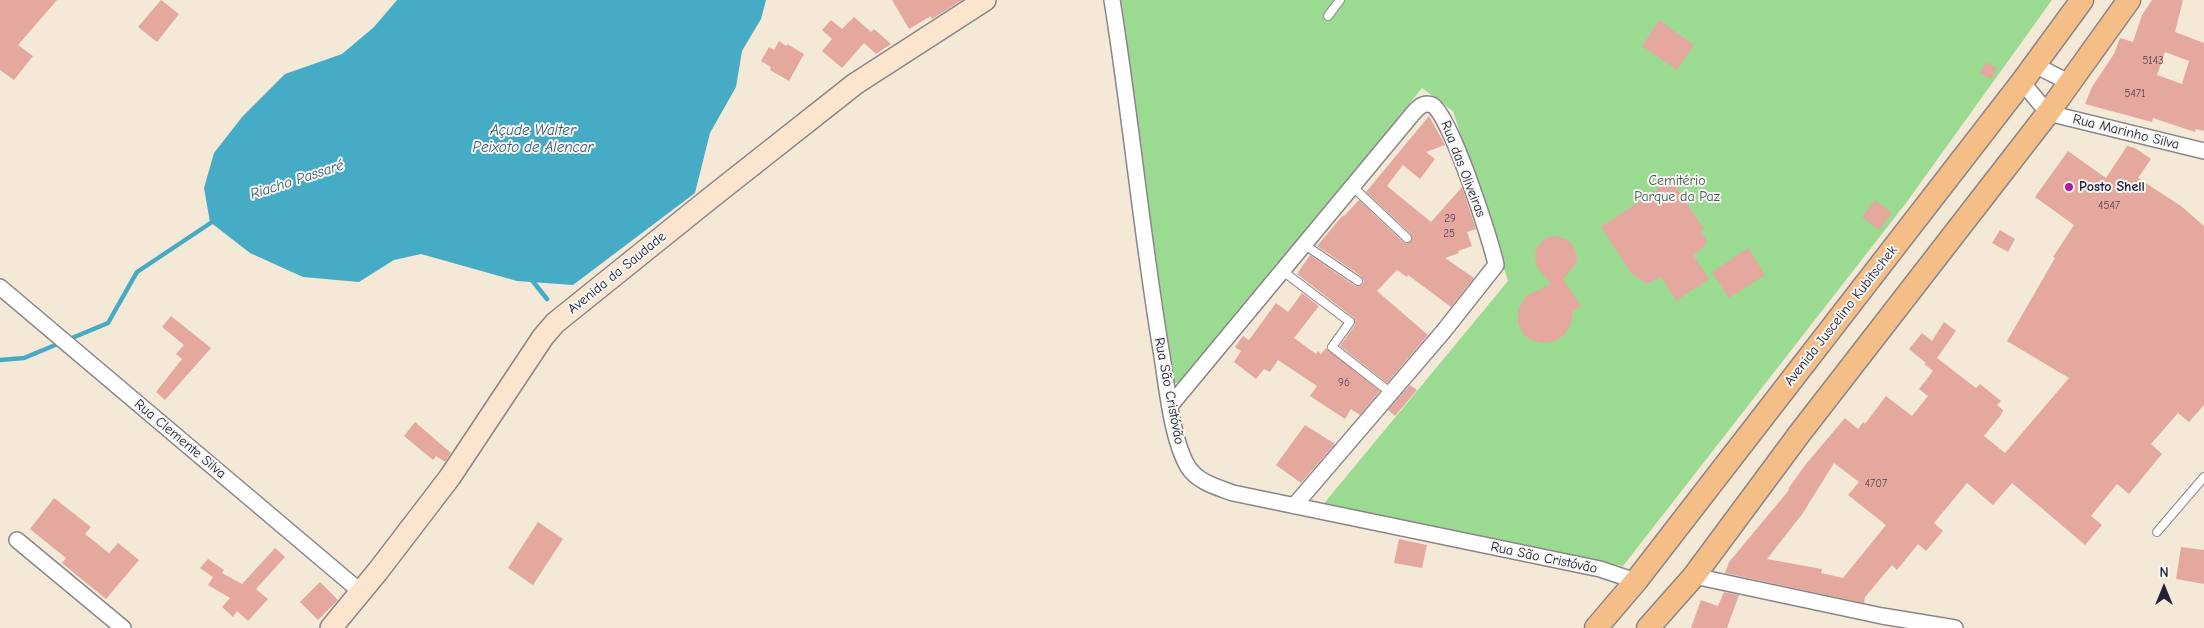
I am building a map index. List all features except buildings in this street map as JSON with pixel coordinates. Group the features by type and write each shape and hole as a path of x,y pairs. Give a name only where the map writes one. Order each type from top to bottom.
{"main road":[{"name":"Avenida Juscelino Kubitschek","path":"1596,628 1636,581 2029,74 2082,0"},
{"path":"1648,628 1694,576 1800,434 2048,113 2129,0"}],"street":[{"name":"Avenida da Saudade","path":"331,628 450,477 543,337 555,323 712,196 855,84 985,0"},
{"name":"Rua São Cristóvão","path":"1112,0 1151,293 1170,406 1181,450 1194,475 1232,494 1600,570 1636,581"},
{"path":"2029,74 2070,83"},
{"path":"2029,74 2048,113"},
{"name":"Rua das Oliveiras","path":"1170,406 1284,272 1421,105 1432,104 1441,113 1453,140 1475,197 1496,265 1490,275 1294,506"},
{"name":"Rua Marinho Silva","path":"2048,113 2204,152"},
{"name":"Rua Clemente Silva","path":"0,287 361,592"},
{"path":"17,540 123,628"},
{"path":"1694,576 1882,616 1955,628"}],"lane":[{"path":"1328,16 1340,0"},
{"path":"1353,186 1407,238"},
{"path":"1305,245 1358,281"},
{"path":"1284,272 1350,322 1332,347 1391,393"},
{"path":"2157,532 2204,477"}],"green space":[{"name":"Cemitério Parque da Paz","path":"1121,0 2052,0 1906,203 1623,566 1321,507 1508,281 1453,111 1422,88 1184,385 1172,382"}],"water":[{"name":"Açude Walter Peixoto de Alencar","path":"397,0 766,0 761,19 742,51 736,87 710,133 695,193 573,285 517,281 421,254 394,260 359,282 303,277 250,253 210,222 204,188 214,153 242,117 285,74 342,54 374,27"}],"waterway":[{"name":"Riacho Passaré","path":"0,360 24,358 108,323 137,272 215,220"},
{"path":"531,279 547,299"}],"place":[{"name":"Posto Shell","path":"2069,187"}]}
